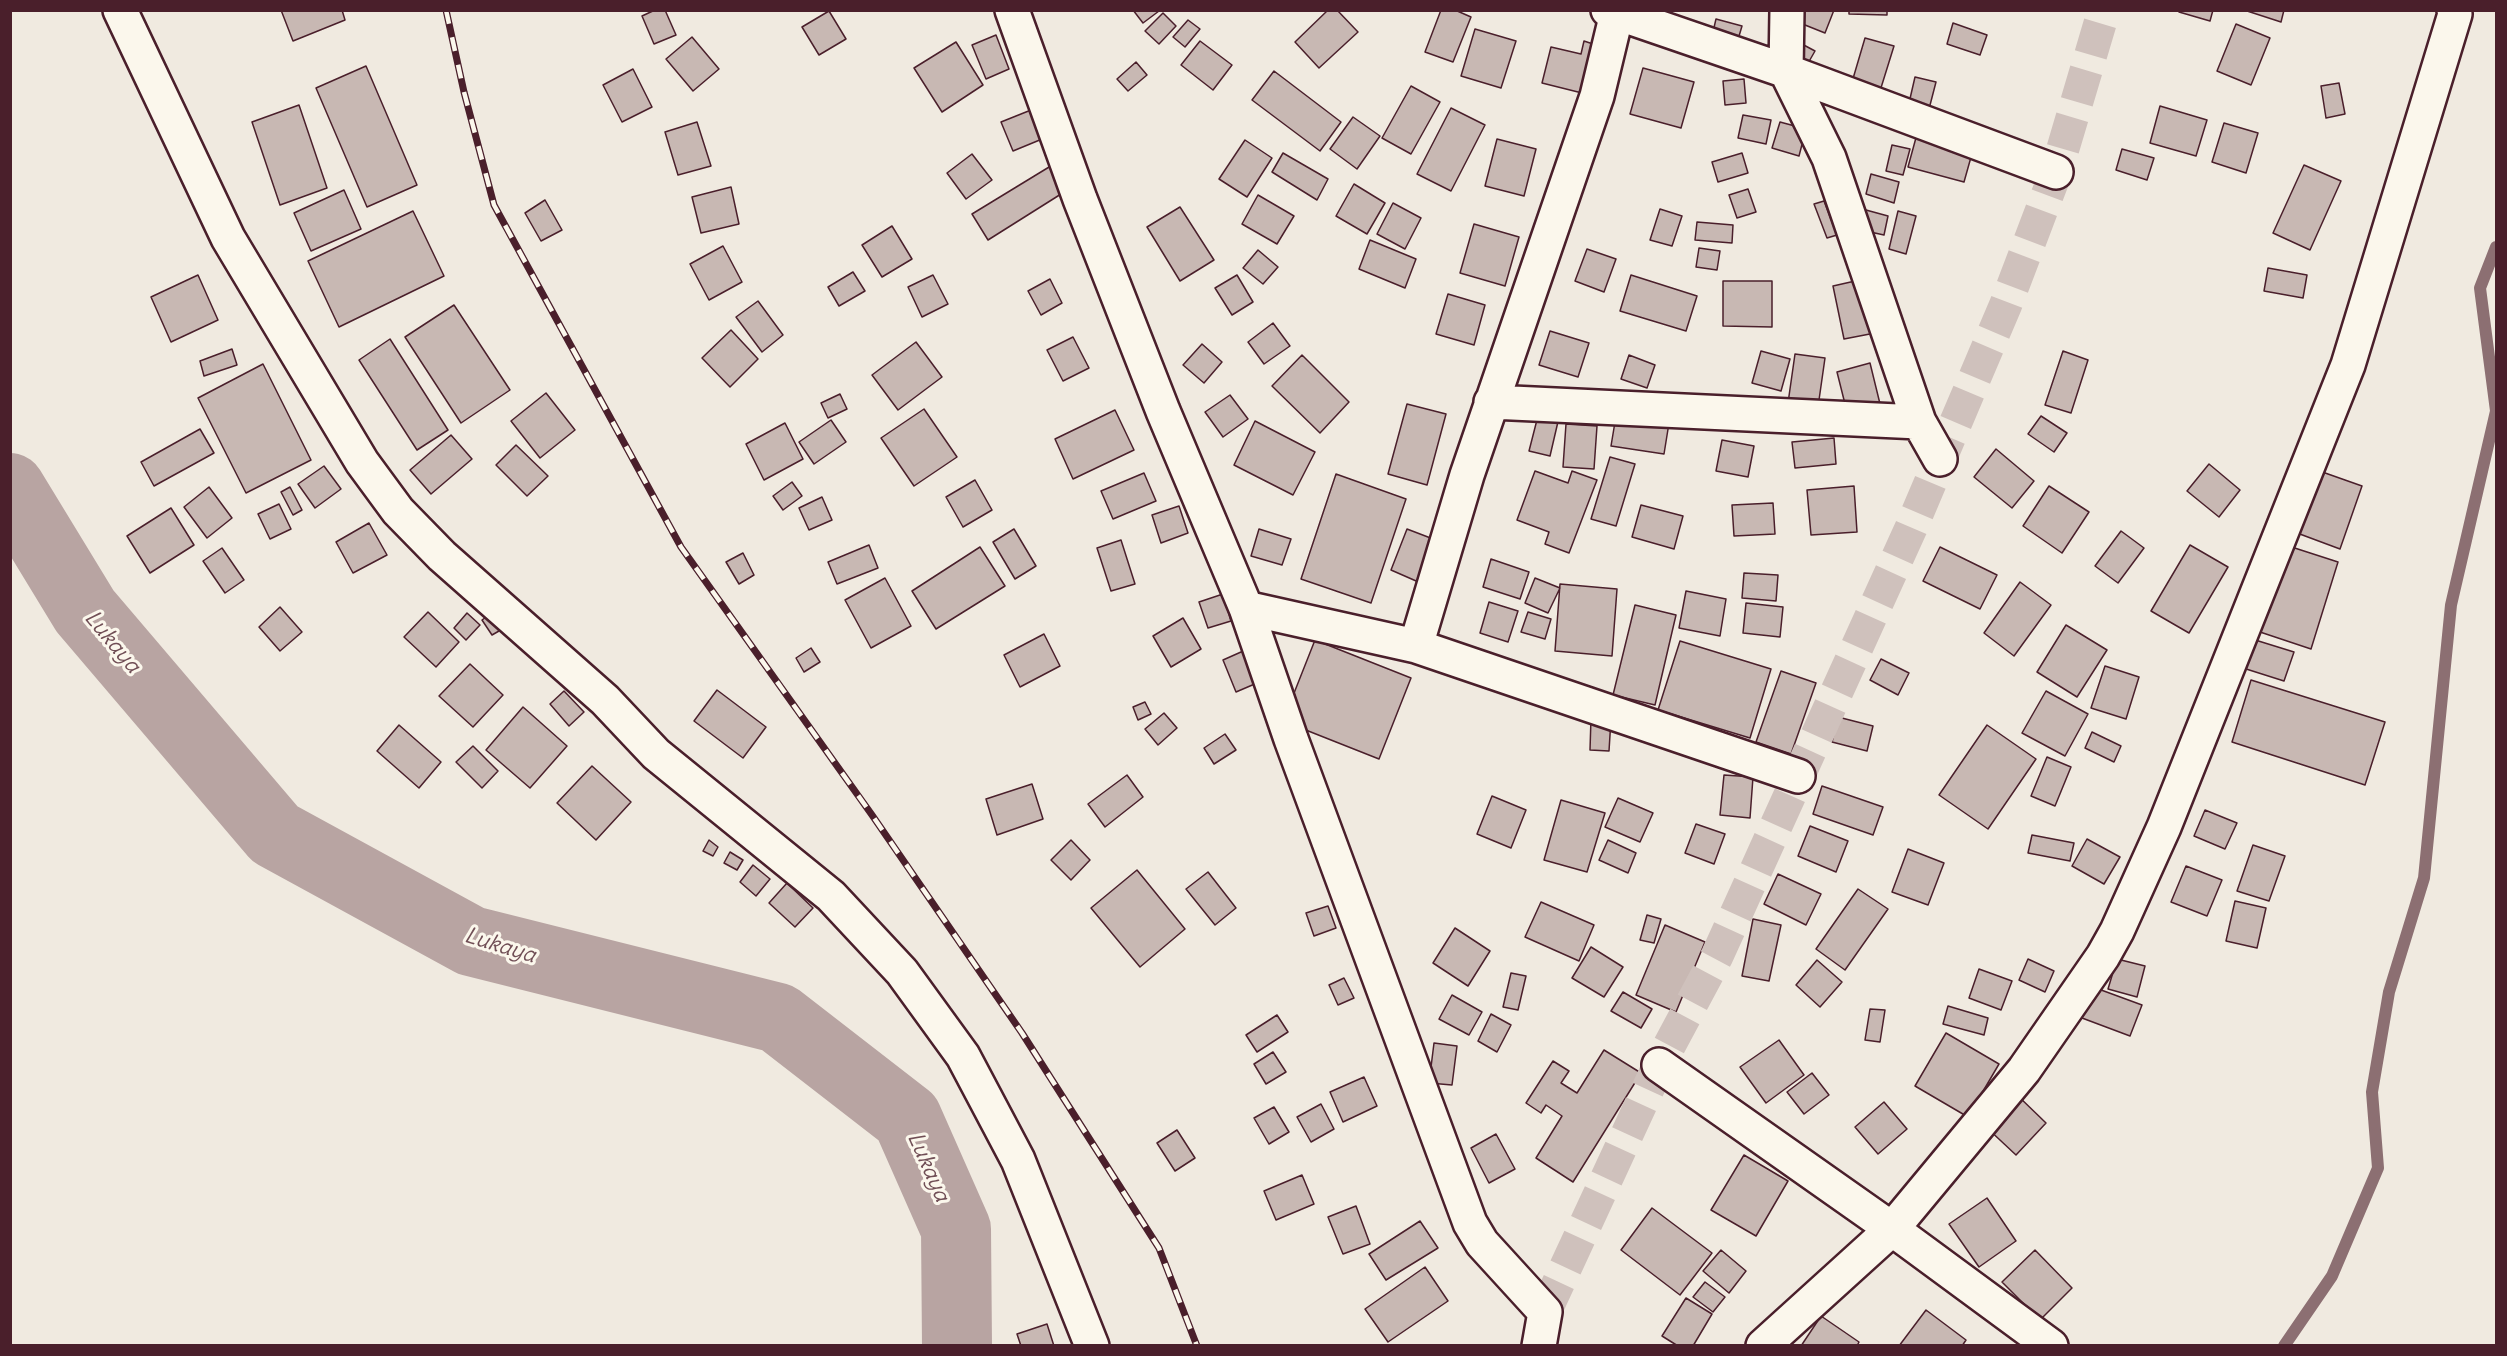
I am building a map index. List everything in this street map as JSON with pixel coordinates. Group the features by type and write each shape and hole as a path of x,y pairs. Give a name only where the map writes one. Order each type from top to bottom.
{"street":[{"path":"120,10 228,238 374,479 398,512 442,556 605,700 656,754 831,896 902,972 963,1056 1018,1160 1092,1346"},
{"path":"1012,10 1163,411 1246,608 1291,739 1470,1222 1482,1243 1545,1312 1539,1346"},
{"path":"1787,10 1786,71 1828,158 1919,422 1940,459"},
{"path":"1763,1346 1892,1229 2024,1070 2103,956 2117,931 2164,827 2348,365 2455,14 2454,10"},
{"path":"1416,646 1491,402 1598,96 1612,12 1786,71 2056,171"},
{"path":"1491,402 1919,422"},
{"path":"1246,608 1416,646 1798,776"},
{"path":"1659,1065 1892,1229 2051,1346"}],"building":[{"path":"281,10 342,10 345,20 293,41"},
{"path":"655,10 665,10 676,35 654,44 642,16"},
{"path":"1133,10 1158,10 1159,11 1143,23"},
{"path":"1328,10 1337,10 1358,32 1319,68 1295,42"},
{"path":"1441,10 1455,10 1471,17 1453,62 1425,52"},
{"path":"1805,10 1834,10 1825,33 1800,23"},
{"path":"1849,10 1887,10 1887,15 1849,14"},
{"path":"2179,10 2213,10 2210,21 2179,12"},
{"path":"2244,10 2284,10 2281,22"},
{"path":"829,11 846,39 819,55 802,27"},
{"path":"1163,13 1176,26 1159,44 1145,31"},
{"path":"1716,19 1742,26 1737,43 1712,36"},
{"path":"1188,20 1200,29 1185,47 1173,37"},
{"path":"1953,23 1987,35 1980,55 1947,44"},
{"path":"2236,24 2270,38 2251,85 2217,71"},
{"path":"1475,29 1516,41 1501,88 1461,76"},
{"path":"996,35 1009,69 986,79 972,45"},
{"path":"692,37 719,69 693,91 666,59"},
{"path":"1865,38 1894,46 1880,91 1852,82"},
{"path":"1200,41 1232,65 1213,90 1181,65"},
{"path":"1584,41 1602,47 1590,95 1542,83 1551,47 1581,54"},
{"path":"956,42 983,85 942,112 914,68"},
{"path":"1800,43 1815,51 1807,65 1793,57"},
{"path":"1136,62 1147,75 1128,91 1117,79"},
{"path":"366,66 417,185 367,207 316,88"},
{"path":"1643,68 1694,82 1681,128 1630,114"},
{"path":"633,69 652,107 622,122 603,85"},
{"path":"1274,71 1341,122 1320,151 1252,100"},
{"path":"1915,77 1936,82 1929,109 1909,103"},
{"path":"1744,79 1746,103 1725,105 1723,81"},
{"path":"2339,83 2345,114 2326,118 2321,86"},
{"path":"1411,86 1440,102 1411,154 1382,138"},
{"path":"299,105 327,188 280,205 252,122"},
{"path":"2160,106 2207,120 2196,156 2150,143"},
{"path":"1036,108 1047,137 1013,151 1001,122"},
{"path":"1451,108 1485,125 1451,191 1417,174"},
{"path":"1743,115 1771,120 1766,144 1738,138"},
{"path":"1353,117 1380,136 1357,169 1330,149"},
{"path":"697,122 711,166 678,175 665,132"},
{"path":"1780,122 1806,129 1799,156 1772,148"},
{"path":"2224,123 2258,133 2246,173 2212,162"},
{"path":"1917,134 1973,150 1964,182 1908,167"},
{"path":"1497,139 1536,149 1524,196 1485,186"},
{"path":"1245,140 1272,158 1247,197 1219,179"},
{"path":"1892,145 1910,149 1903,175 1886,171"},
{"path":"2122,149 2154,158 2147,180 2116,170"},
{"path":"1283,153 1328,179 1317,200 1272,172"},
{"path":"1742,153 1748,173 1718,182 1712,162"},
{"path":"972,154 992,180 966,199 947,173"},
{"path":"1054,164 1069,189 988,240 972,214"},
{"path":"2304,165 2341,181 2310,250 2273,233"},
{"path":"1871,174 1899,182 1894,203 1866,194"},
{"path":"1354,184 1385,203 1367,234 1336,216"},
{"path":"731,187 739,224 701,233 692,197"},
{"path":"1748,189 1756,212 1737,218 1729,195"},
{"path":"344,190 361,229 311,251 294,213"},
{"path":"1258,195 1294,216 1277,244 1242,224"},
{"path":"545,200 562,230 541,241 525,213"},
{"path":"1824,201 1837,235 1827,238 1814,204"},
{"path":"1393,203 1421,218 1405,249 1377,234"},
{"path":"1180,207 1214,260 1180,281 1147,227"},
{"path":"1660,209 1682,216 1672,246 1650,240"},
{"path":"1866,210 1888,216 1884,235 1861,230"},
{"path":"413,211 444,276 339,327 308,261"},
{"path":"1898,211 1916,216 1906,254 1889,249"},
{"path":"1697,222 1733,225 1732,243 1695,240"},
{"path":"1474,224 1519,237 1505,286 1460,273"},
{"path":"892,226 912,259 882,277 862,245"},
{"path":"1370,240 1416,259 1405,288 1359,269"},
{"path":"723,246 742,282 709,300 690,264"},
{"path":"1699,248 1720,251 1717,270 1696,267"},
{"path":"1587,249 1616,259 1604,292 1575,281"},
{"path":"1258,250 1278,267 1263,284 1243,268"},
{"path":"2268,268 2307,275 2303,298 2264,291"},
{"path":"853,272 865,291 839,306 828,287"},
{"path":"198,275 218,320 171,342 151,297"},
{"path":"933,275 948,304 922,317 908,287"},
{"path":"1237,275 1253,302 1232,315 1215,288"},
{"path":"1631,275 1697,296 1686,331 1620,311"},
{"path":"1050,279 1062,303 1041,315 1028,291"},
{"path":"1864,279 1875,333 1844,339 1833,286"},
{"path":"1723,281 1772,281 1772,327 1723,326"},
{"path":"1448,294 1485,305 1474,345 1436,334"},
{"path":"758,301 783,335 762,352 736,317"},
{"path":"454,305 510,390 461,423 405,337"},
{"path":"1273,323 1290,346 1264,364 1248,342"},
{"path":"731,330 758,359 730,387 702,358"},
{"path":"1550,331 1589,343 1578,377 1539,365"},
{"path":"1073,337 1089,368 1063,381 1047,350"},
{"path":"390,339 448,430 417,450 359,360"},
{"path":"916,342 942,377 898,410 872,375"},
{"path":"1202,344 1222,362 1204,383 1183,365"},
{"path":"232,349 237,365 204,376 200,361"},
{"path":"1761,351 1790,359 1781,391 1752,383"},
{"path":"2063,351 2088,360 2071,413 2045,405"},
{"path":"1795,354 1825,358 1818,407 1788,403"},
{"path":"1302,355 1349,402 1320,433 1272,386"},
{"path":"1629,355 1655,365 1647,388 1621,379"},
{"path":"1870,363 1882,412 1849,420 1837,372"},
{"path":"263,364 311,460 246,493 198,398"},
{"path":"546,393 575,430 540,458 511,421"},
{"path":"840,394 847,409 828,418 821,403"},
{"path":"1230,395 1248,419 1223,437 1205,412"},
{"path":"1407,404 1446,414 1427,485 1388,474"},
{"path":"1540,408 1560,413 1550,456 1529,451"},
{"path":"924,409 957,457 914,486 881,438"},
{"path":"1115,410 1134,450 1073,479 1055,439"},
{"path":"1616,416 1669,423 1664,454 1611,446"},
{"path":"2041,416 2067,433 2054,452 2028,434"},
{"path":"831,420 846,442 814,464 799,442"},
{"path":"1255,421 1315,452 1293,495 1234,465"},
{"path":"785,423 803,459 764,480 746,444"},
{"path":"1566,424 1597,426 1594,469 1563,467"},
{"path":"200,429 214,453 154,486 141,462"},
{"path":"451,435 472,459 431,494 410,470"},
{"path":"1834,438 1836,464 1795,468 1792,442"},
{"path":"1722,440 1754,446 1748,477 1716,471"},
{"path":"516,445 548,476 527,496 496,465"},
{"path":"1996,449 2034,481 2012,508 1974,477"},
{"path":"1610,457 1635,464 1616,526 1591,519"},
{"path":"2209,464 2240,490 2219,517 2187,491"},
{"path":"324,466 341,489 315,508 298,484"},
{"path":"2311,468 2362,486 2340,549 2289,530"},
{"path":"1535,471 1568,483 1572,471 1597,480 1569,553 1545,544 1549,532 1517,520"},
{"path":"1144,473 1156,501 1113,519 1101,491"},
{"path":"1336,474 1406,499 1371,603 1301,579"},
{"path":"975,480 992,510 963,527 946,497"},
{"path":"792,482 802,496 783,510 773,496"},
{"path":"1854,486 1857,532 1811,535 1807,490"},
{"path":"2049,486 2089,512 2062,553 2023,526"},
{"path":"209,487 232,518 207,538 184,507"},
{"path":"290,487 302,510 293,515 281,492"},
{"path":"822,497 832,520 809,530 799,508"},
{"path":"1773,503 1775,534 1734,536 1732,505"},
{"path":"279,504 291,529 270,539 258,514"},
{"path":"1641,505 1683,516 1674,549 1632,537"},
{"path":"1179,506 1188,533 1161,543 1152,515"},
{"path":"171,508 194,545 150,573 127,536"},
{"path":"369,523 387,555 353,573 336,542"},
{"path":"1014,529 1036,566 1015,579 993,542"},
{"path":"1259,529 1291,539 1282,565 1251,556"},
{"path":"1407,529 1441,542 1423,584 1391,570"},
{"path":"2121,531 2144,548 2118,583 2095,566"},
{"path":"1121,540 1135,584 1111,591 1097,548"},
{"path":"2273,541 2338,562 2311,649 2245,627"},
{"path":"869,545 878,568 837,584 828,562"},
{"path":"2190,545 2228,567 2189,633 2151,611"},
{"path":"980,547 1005,586 936,629 912,591"},
{"path":"1940,547 1997,575 1980,609 1923,581"},
{"path":"222,548 244,580 225,593 203,561"},
{"path":"743,553 754,575 739,584 726,562"},
{"path":"1491,559 1529,572 1520,599 1483,587"},
{"path":"1744,573 1778,575 1776,601 1742,598"},
{"path":"885,578 911,626 871,648 845,600"},
{"path":"1535,578 1560,588 1548,613 1525,603"},
{"path":"2020,582 2051,605 2014,656 1984,633"},
{"path":"1560,584 1617,589 1612,656 1555,651"},
{"path":"1686,591 1726,599 1720,636 1679,628"},
{"path":"1223,594 1231,621 1208,628 1199,602"},
{"path":"1489,602 1518,611 1508,642 1480,633"},
{"path":"1746,603 1783,607 1780,637 1743,633"},
{"path":"1635,605 1676,615 1655,705 1613,695"},
{"path":"280,607 302,632 280,651 259,627"},
{"path":"428,612 459,642 436,667 404,637"},
{"path":"1528,612 1551,619 1545,639 1521,632"},
{"path":"467,613 480,625 466,640 454,628"},
{"path":"489,615 499,631 492,635 482,620"},
{"path":"1183,618 1201,649 1171,667 1153,636"},
{"path":"2066,625 2107,650 2077,697 2037,672"},
{"path":"1044,634 1060,666 1020,687 1004,655"},
{"path":"2252,639 2294,652 2284,681 2243,668"},
{"path":"1315,640 1411,678 1379,759 1283,721"},
{"path":"1680,641 1771,669 1750,738 1658,710"},
{"path":"811,648 820,662 804,672 796,658"},
{"path":"1250,648 1264,680 1236,692 1223,660"},
{"path":"1881,659 1909,673 1898,695 1870,680"},
{"path":"470,664 503,695 473,727 439,696"},
{"path":"2105,666 2139,677 2126,719 2091,708"},
{"path":"1781,671 1816,683 1791,754 1756,742"},
{"path":"2251,680 2385,722 2365,785 2232,742"},
{"path":"717,690 766,727 743,758 694,721"},
{"path":"564,691 584,712 569,726 550,704"},
{"path":"2046,691 2088,714 2065,756 2022,733"},
{"path":"1145,702 1151,714 1138,720 1133,707"},
{"path":"523,707 567,746 530,788 486,750"},
{"path":"1164,713 1177,728 1158,745 1145,729"},
{"path":"1838,717 1873,726 1867,751 1832,742"},
{"path":"1591,718 1611,719 1609,751 1590,750"},
{"path":"399,725 441,762 419,788 377,751"},
{"path":"1987,725 2036,759 1988,829 1939,795"},
{"path":"2092,732 2121,746 2114,762 2085,748"},
{"path":"1225,734 1236,750 1214,764 1204,748"},
{"path":"473,746 498,771 482,788 456,762"},
{"path":"2047,757 2071,767 2055,806 2031,796"},
{"path":"592,766 631,802 596,840 557,803"},
{"path":"1127,775 1143,797 1105,827 1088,804"},
{"path":"1724,775 1753,777 1750,818 1720,815"},
{"path":"1032,784 1043,819 997,835 986,799"},
{"path":"1822,786 1883,807 1873,835 1813,814"},
{"path":"1492,796 1526,810 1511,848 1477,834"},
{"path":"1618,798 1653,813 1640,842 1605,827"},
{"path":"1561,800 1605,813 1587,872 1544,860"},
{"path":"2205,810 2237,823 2225,849 2194,836"},
{"path":"1696,824 1725,834 1714,864 1685,853"},
{"path":"1810,826 1848,841 1836,872 1798,856"},
{"path":"2032,835 2074,843 2070,861 2028,853"},
{"path":"2087,839 2120,857 2104,884 2072,866"},
{"path":"709,840 718,847 713,856 703,851"},
{"path":"1071,840 1090,860 1071,880 1051,860"},
{"path":"1608,840 1636,853 1628,873 1599,860"},
{"path":"2253,845 2285,856 2269,901 2237,891"},
{"path":"1908,849 1944,863 1928,905 1892,892"},
{"path":"730,852 743,860 737,870 724,863"},
{"path":"753,865 770,879 756,896 740,882"},
{"path":"2186,866 2222,880 2207,916 2171,902"},
{"path":"1137,870 1185,929 1140,967 1091,908"},
{"path":"1208,872 1236,908 1215,925 1186,889"},
{"path":"1778,874 1821,894 1806,925 1764,904"},
{"path":"787,883 813,908 795,927 769,903"},
{"path":"1858,889 1888,909 1845,970 1816,949"},
{"path":"2235,901 2266,908 2257,948 2226,941"},
{"path":"1541,902 1594,925 1579,961 1525,937"},
{"path":"1328,906 1336,928 1314,936 1306,913"},
{"path":"1647,915 1661,919 1654,943 1640,940"},
{"path":"1753,919 1781,925 1769,981 1742,976"},
{"path":"1665,925 1705,942 1676,1012 1636,995"},
{"path":"1455,928 1490,951 1468,986 1433,963"},
{"path":"1591,947 1623,967 1604,997 1572,978"},
{"path":"2028,959 2054,971 2045,992 2019,980"},
{"path":"2117,959 2145,966 2137,997 2108,989"},
{"path":"1817,960 1842,982 1820,1007 1796,985"},
{"path":"1979,969 2012,981 2001,1010 1969,998"},
{"path":"1511,973 1526,976 1518,1010 1503,1007"},
{"path":"1344,978 1354,998 1338,1005 1329,985"},
{"path":"2093,987 2142,1005 2130,1036 2082,1018"},
{"path":"1623,992 1652,1009 1641,1028 1611,1011"},
{"path":"1452,995 1482,1012 1469,1035 1439,1019"},
{"path":"1948,1006 1988,1018 1984,1035 1943,1024"},
{"path":"1870,1009 1885,1010 1880,1042 1865,1040"},
{"path":"1491,1014 1511,1025 1497,1052 1478,1041"},
{"path":"1277,1015 1288,1032 1257,1052 1246,1035"},
{"path":"1946,1033 1999,1064 1968,1117 1915,1086"},
{"path":"1779,1040 1804,1075 1766,1103 1740,1067"},
{"path":"1434,1043 1457,1046 1452,1085 1429,1083"},
{"path":"1604,1050 1641,1073 1573,1182 1536,1158 1562,1116 1546,1105 1541,1113 1526,1103 1553,1061 1569,1071 1561,1083 1577,1093"},
{"path":"1273,1052 1286,1072 1266,1084 1254,1064"},
{"path":"1812,1073 1829,1095 1804,1114 1787,1092"},
{"path":"1364,1077 1377,1106 1343,1122 1330,1092"},
{"path":"2015,1093 2046,1123 2016,1155 1985,1126"},
{"path":"1884,1102 1907,1129 1878,1154 1855,1127"},
{"path":"1321,1104 1334,1129 1311,1142 1297,1117"},
{"path":"1274,1107 1289,1132 1269,1144 1254,1118"},
{"path":"1177,1130 1195,1158 1175,1171 1157,1143"},
{"path":"1496,1134 1515,1169 1489,1183 1471,1148"},
{"path":"1744,1155 1788,1181 1756,1236 1711,1210"},
{"path":"1302,1175 1314,1204 1276,1220 1264,1191"},
{"path":"1987,1198 2016,1241 1979,1267 1949,1224"},
{"path":"1356,1206 1370,1244 1343,1254 1328,1217"},
{"path":"1652,1208 1712,1253 1680,1295 1621,1250"},
{"path":"1420,1221 1438,1248 1386,1280 1369,1254"},
{"path":"1721,1250 1746,1271 1729,1293 1703,1271"},
{"path":"2035,1250 2072,1288 2040,1320 2002,1282"},
{"path":"1425,1267 1448,1301 1388,1342 1365,1309"},
{"path":"1705,1282 1725,1297 1713,1312 1693,1297"},
{"path":"1686,1298 1712,1314 1693,1346 1678,1346 1662,1336"},
{"path":"1926,1310 1966,1340 1962,1346 1899,1346"},
{"path":"1821,1316 1859,1342 1857,1346 1801,1346"},
{"path":"1047,1324 1054,1346 1021,1346 1017,1334"}],"waterway":[{"path":"2284,1346 2332,1276 2378,1168 2372,1092 2389,992 2424,878 2451,605 2496,411 2480,288 2496,247"},
{"name":"Lukaya","path":"10,488 85,611 275,834 471,941 778,1018 907,1118 956,1229 957,1346"}],"tunnel":[{"path":"1545,1312 1659,1065 1717,956 1911,528 2006,304 2056,172 2104,10"}],"railway":[{"path":"446,10 464,92 494,205 681,547 872,815 1022,1033 1159,1248 1197,1346"}]}
